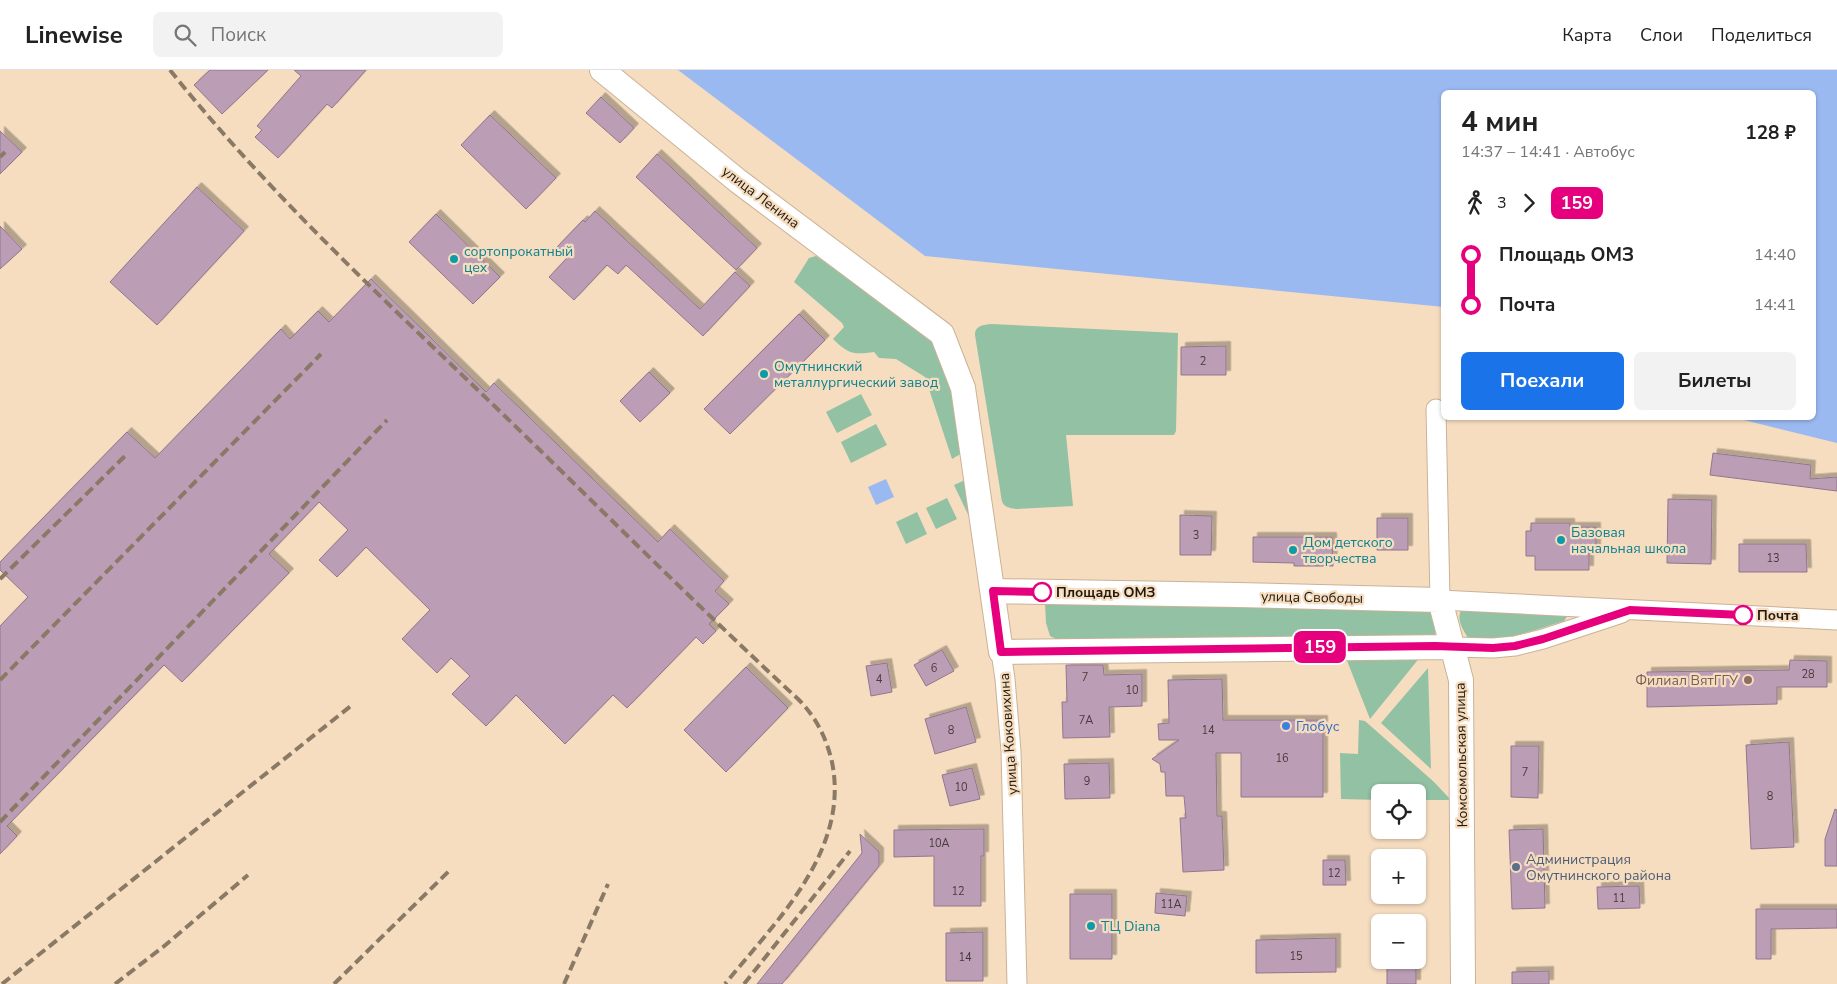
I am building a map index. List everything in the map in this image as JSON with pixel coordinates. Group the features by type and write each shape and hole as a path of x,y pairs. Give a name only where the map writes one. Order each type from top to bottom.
{"main road":[{"name":"улица Ленина","path":"602,70 738,181 924,319"},
{"name":"улица Коковихина","path":"924,319 942,334 963,388 1001,652"},
{"name":"улица Свободы","path":"993,591 1440,600"},
{"name":"Комсомольская улица","path":"1440,600 1461,680 1463,984"},
{"name":"улица Свободы","path":"1001,652 1452,647"}],"street":[{"name":"Комсомольская улица","path":"1436,409 1440,600"},
{"name":"улица Свободы","path":"1440,600 1837,620"},
{"name":"улица Свободы","path":"1452,647 1493,648 1515,646 1543,639 1630,610"},
{"name":"улица Коковихина","path":"1001,652 1006,679 1011,751 1017,984"}],"green space":[{"path":"816,256 921,331 937,346 951,373 962,453 952,459 925,377 896,359 879,358 874,352 852,352 843,348 833,339 844,327 842,323 794,282 809,258"},
{"path":"991,324 1178,333 1176,431 1174,435 1066,435 1073,506 1016,509 1007,507 1001,498 975,335 978,327"},
{"path":"861,394 872,415 837,433 826,412"},
{"path":"876,424 887,445 851,463 841,442"},
{"path":"965,480 973,525 954,485"},
{"path":"947,498 957,519 936,529 926,508"},
{"path":"917,512 927,534 906,544 896,522"},
{"path":"1045,603 1433,604 1436,627 1433,639 1058,640 1050,636 1046,623"},
{"path":"1463,607 1568,615 1564,621 1529,632 1505,638 1480,639 1468,638 1460,623 1459,619"},
{"path":"1425,651 1370,719 1344,653"},
{"path":"1428,668 1431,769 1381,723"},
{"path":"1359,720 1365,721 1434,782 1451,800 1426,800 1426,784 1371,784 1371,800 1341,799 1340,753 1358,754"}],"water":[{"path":"678,70 1837,70 1837,443 1744,420 1816,420 1816,90 1441,90 1441,307 925,256"},
{"path":"886,479 894,497 876,505 868,487"}],"building":[{"path":"210,70 268,70 222,114 194,85"},
{"path":"294,70 366,70 332,108 327,104 278,158 255,137 262,130 257,126 301,76"},
{"path":"601,97 634,128 620,143 586,113"},
{"path":"490,115 556,178 526,209 461,145"},
{"path":"0,131 22,152 0,174"},
{"path":"657,154 757,248 736,270 636,177"},
{"path":"197,187 244,231 157,325 110,282"},
{"path":"595,211 700,309 735,272 750,286 703,336 626,265 618,274 607,265 574,300 549,277 567,258 556,248 583,220 585,222"},
{"name":"сортопрокатный цех","path":"436,214 500,277 473,304 409,242"},
{"path":"0,226 22,249 0,269"},
{"path":"371,279 486,392 494,383 658,542 670,529 724,581 715,591 729,604 709,624 716,631 703,644 696,637 627,708 613,695 565,744 516,695 486,726 452,694 470,676 451,658 437,673 402,639 430,610 366,547 337,577 319,560 348,530 319,502 269,554 289,573 182,682 164,665 7,826 17,836 0,854 0,626 28,597 0,570 0,562 127,432 155,458 281,329 290,339 318,311 329,322"},
{"name":"Омутнинский металлургический завод","path":"799,314 825,340 730,434 704,409"},
{"path":"1226,346 1226,375 1181,375 1181,347"},
{"path":"649,372 670,393 640,422 620,401"},
{"path":"1713,453 1811,465 1810,479 1837,477 1837,491 1710,475"},
{"path":"1668,499 1712,500 1711,564 1667,563"},
{"path":"1180,515 1212,516 1211,555 1180,555"},
{"path":"1377,518 1408,518 1408,550 1377,550"},
{"name":"Базовая начальная школа","path":"1531,523 1570,523 1570,527 1596,527 1596,550 1589,550 1589,570 1535,570 1535,556 1526,556 1526,531 1531,531"},
{"name":"Дом детского творчества","path":"1253,537 1332,537 1333,566 1294,566 1294,563 1253,562"},
{"path":"1739,544 1806,544 1807,572 1739,572"},
{"path":"942,650 954,671 926,686 914,665"},
{"path":"1790,660 1827,661 1827,687 1777,687 1777,704 1647,707 1647,672 1789,670"},
{"path":"887,663 892,692 871,696 866,666"},
{"path":"1066,665 1103,665 1104,675 1142,674 1142,706 1109,707 1110,737 1063,738 1062,702 1067,702"},
{"path":"746,667 788,708 726,772 684,730"},
{"path":"1222,679 1223,720 1323,720 1323,797 1241,797 1241,753 1216,753 1217,816 1222,816 1224,870 1183,872 1180,818 1186,818 1184,796 1166,796 1165,772 1161,772 1160,764 1152,759 1179,740 1159,740 1158,724 1169,723 1168,680"},
{"path":"966,707 976,742 935,754 925,719"},
{"path":"1789,742 1794,847 1751,849 1746,745"},
{"path":"1511,746 1539,746 1538,798 1511,797"},
{"path":"1109,763 1110,798 1065,799 1064,764"},
{"path":"972,768 980,799 950,806 942,775"},
{"path":"1835,809 1837,810 1837,866 1825,866 1825,839"},
{"path":"984,829 984,856 981,856 981,906 934,906 934,856 894,857 894,830"},
{"path":"1543,829 1545,908 1512,909 1509,830"},
{"path":"860,834 879,852 879,866 782,984 757,984 862,853"},
{"path":"1323,860 1345,860 1346,885 1323,885"},
{"path":"1639,886 1640,908 1598,909 1597,887"},
{"path":"1156,893 1187,896 1185,916 1155,913"},
{"name":"ТЦ Diana","path":"1070,894 1112,894 1112,959 1070,959"},
{"path":"1756,909 1837,909 1837,928 1771,929 1771,959 1756,959"},
{"path":"983,932 983,981 946,981 946,933"},
{"path":"1336,938 1336,972 1256,973 1256,940"},
{"path":"1387,969 1416,969 1416,984 1387,984"},
{"path":"1549,971 1549,984 1512,984 1512,972"}],"railway":[{"path":"170,70 243,156 321,238 798,699 815,720 827,744 832,762 835,795 830,825 820,855 786,910 725,984"},
{"path":"0,157 5,152"},
{"path":"0,680 321,354"},
{"path":"0,822 387,420"},
{"path":"0,579 127,454"},
{"path":"2,984 352,705"},
{"path":"744,984 850,851"},
{"path":"334,984 451,869"},
{"path":"115,984 163,947 248,875"},
{"path":"564,984 608,884"}],"bus line":[{"name":"159","path":"1042,592 993,591 1001,652 1435,646 1493,648 1515,646 1543,639 1630,610 1743,615"}],"place":[{"name":"сортопрокатный цех","path":"454,259"},
{"name":"Омутнинский металлургический завод","path":"764,374"},
{"name":"Базовая начальная школа","path":"1561,540"},
{"name":"Дом детского творчества","path":"1293,550"},
{"name":"Площадь ОМЗ","path":"1042,592"},
{"name":"Почта","path":"1743,615"},
{"name":"Филиал ВятГГУ","path":"1748,680"},
{"name":"Глобус","path":"1286,726"},
{"name":"Администрация Омутнинского района","path":"1516,867"},
{"name":"ТЦ Diana","path":"1091,926"}]}
